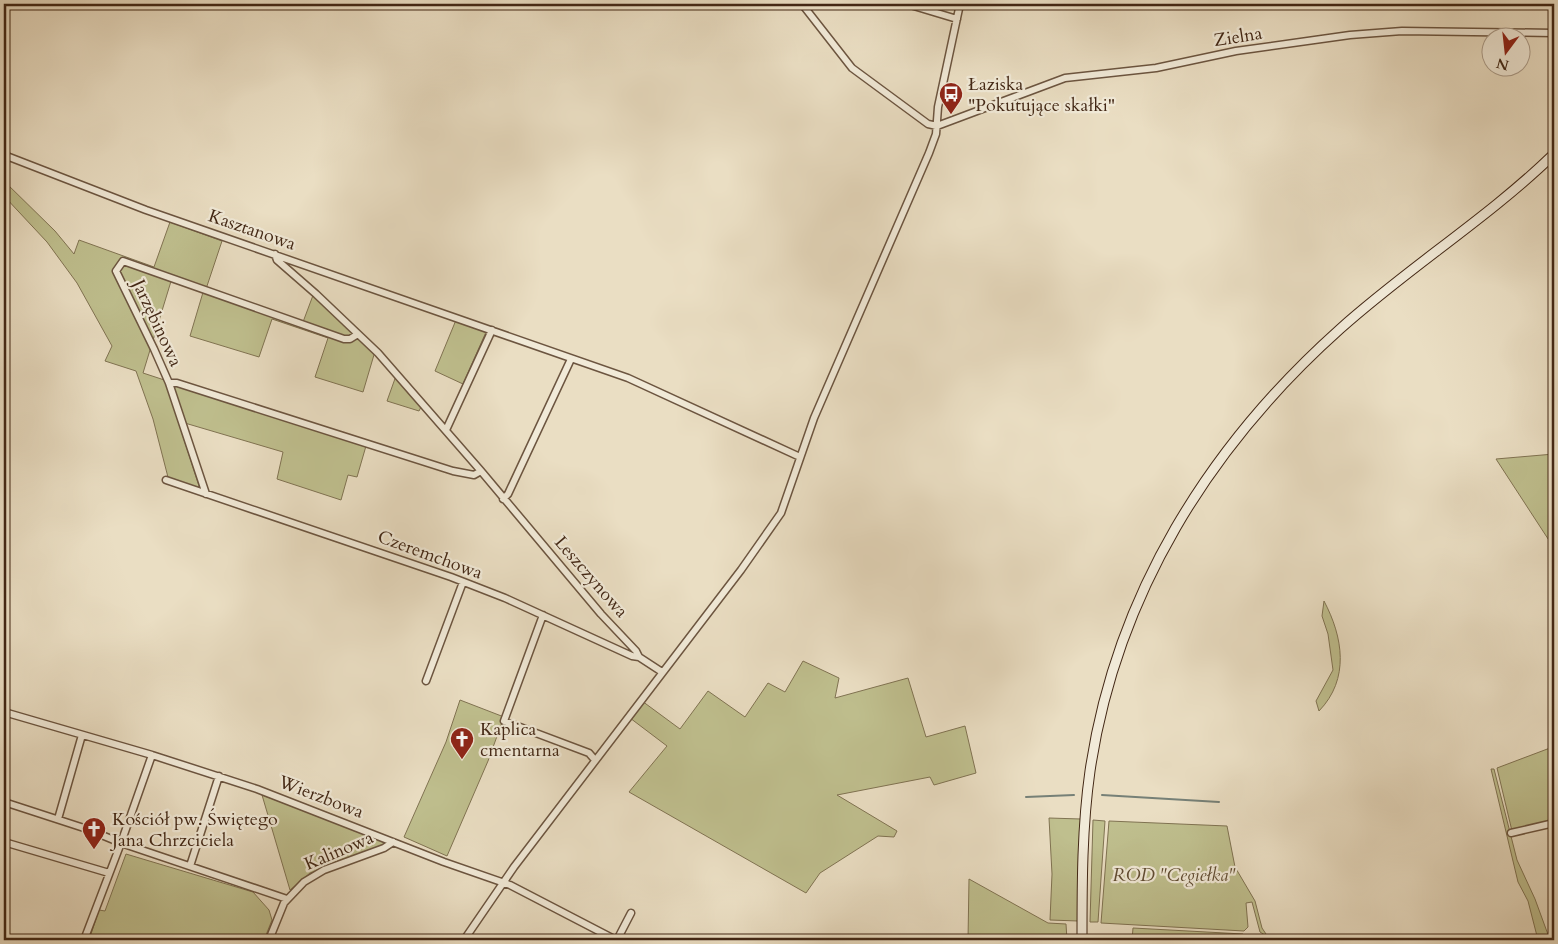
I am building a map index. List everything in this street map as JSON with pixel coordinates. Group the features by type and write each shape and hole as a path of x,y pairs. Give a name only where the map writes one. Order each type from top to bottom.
{"main road":[{"path":"1082,940 1082,871 1085,816 1090,771 1098,728 1110,681 1133,615 1181,516 1234,440 1299,367 1342,328 1524,182 1554,154"}],"street":[{"path":"802,4 852,68 928,124 937,126"},
{"path":"907,4 957,19"},
{"path":"464,940 502,882 747,562 781,513 814,418 929,153 937,126 938,108 960,4"},
{"name":"Zielna","path":"937,126 1065,78 1156,68 1236,51 1350,35 1402,31 1554,33"},
{"name":"Kasztanowa","path":"4,155 146,210 628,378 800,458"},
{"name":"Leszczynowa","path":"276,254 277,260 358,334 446,430 601,614 636,651 639,657 662,672"},
{"name":"Jarzębinowa","path":"358,334 350,339 344,339 123,261 116,271 169,384 177,383 453,471 474,475 482,471"},
{"path":"446,430 492,330"},
{"path":"503,499 508,494 571,359"},
{"path":"169,384 206,494"},
{"name":"Czeremchowa","path":"166,480 463,582 543,615 632,656 639,657"},
{"path":"426,681 463,582"},
{"path":"543,615 504,721 589,752 595,760"},
{"name":"Wierzbowa","path":"4,712 152,755 257,789 502,882 616,940"},
{"path":"58,819 82,735"},
{"path":"84,940 152,755"},
{"path":"190,866 219,776"},
{"path":"4,802 58,819 115,839 121,843 287,900"},
{"path":"1511,833 1554,823"},
{"path":"4,842 109,873"},
{"name":"Kalinowa","path":"269,940 287,900 304,882 319,873 384,848 393,842"},
{"path":"616,940 631,914"}],"green space":[{"path":"4,181 55,231 74,254 79,240 154,267 170,222 222,241 206,289 303,322 315,290 376,348 363,392 315,377 328,338 272,319 259,357 190,336 204,289 172,278 143,373 366,446 357,477 348,475 341,500 277,479 283,452 178,421 202,495 170,485 153,419 136,371 105,361 112,346 77,283 47,242 4,196"},
{"path":"456,320 486,332 463,384 435,371"},
{"path":"397,373 423,403 419,411 387,401"},
{"path":"1554,454 1554,548 1496,459"},
{"path":"1324,601 1336,629 1340,658 1336,685 1329,699 1319,711 1316,701 1333,670 1328,634 1322,616"},
{"path":"803,661 839,678 835,698 908,678 926,737 965,726 976,773 934,785 930,777 837,795 897,831 894,837 878,836 820,873 806,893 629,792 667,746 630,718 642,701 680,729 708,691 745,717 768,683 785,692"},
{"path":"460,700 504,717 488,761 447,856 404,837 446,742"},
{"path":"1554,745 1554,821 1512,831 1497,768"},
{"path":"1491,769 1494,769 1517,860 1535,899 1550,940 1538,940 1528,901 1518,882"},
{"path":"262,795 401,846 388,847 310,873 290,890"},
{"path":"1049,818 1081,819 1078,921 1050,920 1052,874"},
{"path":"1093,820 1105,821 1098,922 1090,922"},
{"name":"ROD \"Cegiełka\"","path":"1109,821 1227,826 1235,867 1255,901 1262,928 1268,937 1260,932 1252,902 1246,903 1248,927 1244,931 1101,923"},
{"path":"126,854 253,892 269,910 272,920 264,940 89,940 99,910 105,911"},
{"path":"969,879 1048,923 1066,924 1067,940 968,940"},
{"path":"1133,928 1243,934 1246,940 1240,940 1240,938 1132,940"}],"waterway":[{"path":"1026,797 1074,795"},
{"path":"1102,795 1219,802"}],"place":[{"name":"Łaziska \"Pokutujące skałki\"","path":"951,115"},
{"name":"Kaplica cmentarna","path":"462,760"},
{"name":"Kościół pw. Świętego Jana Chrzciciela","path":"94,850"}]}
